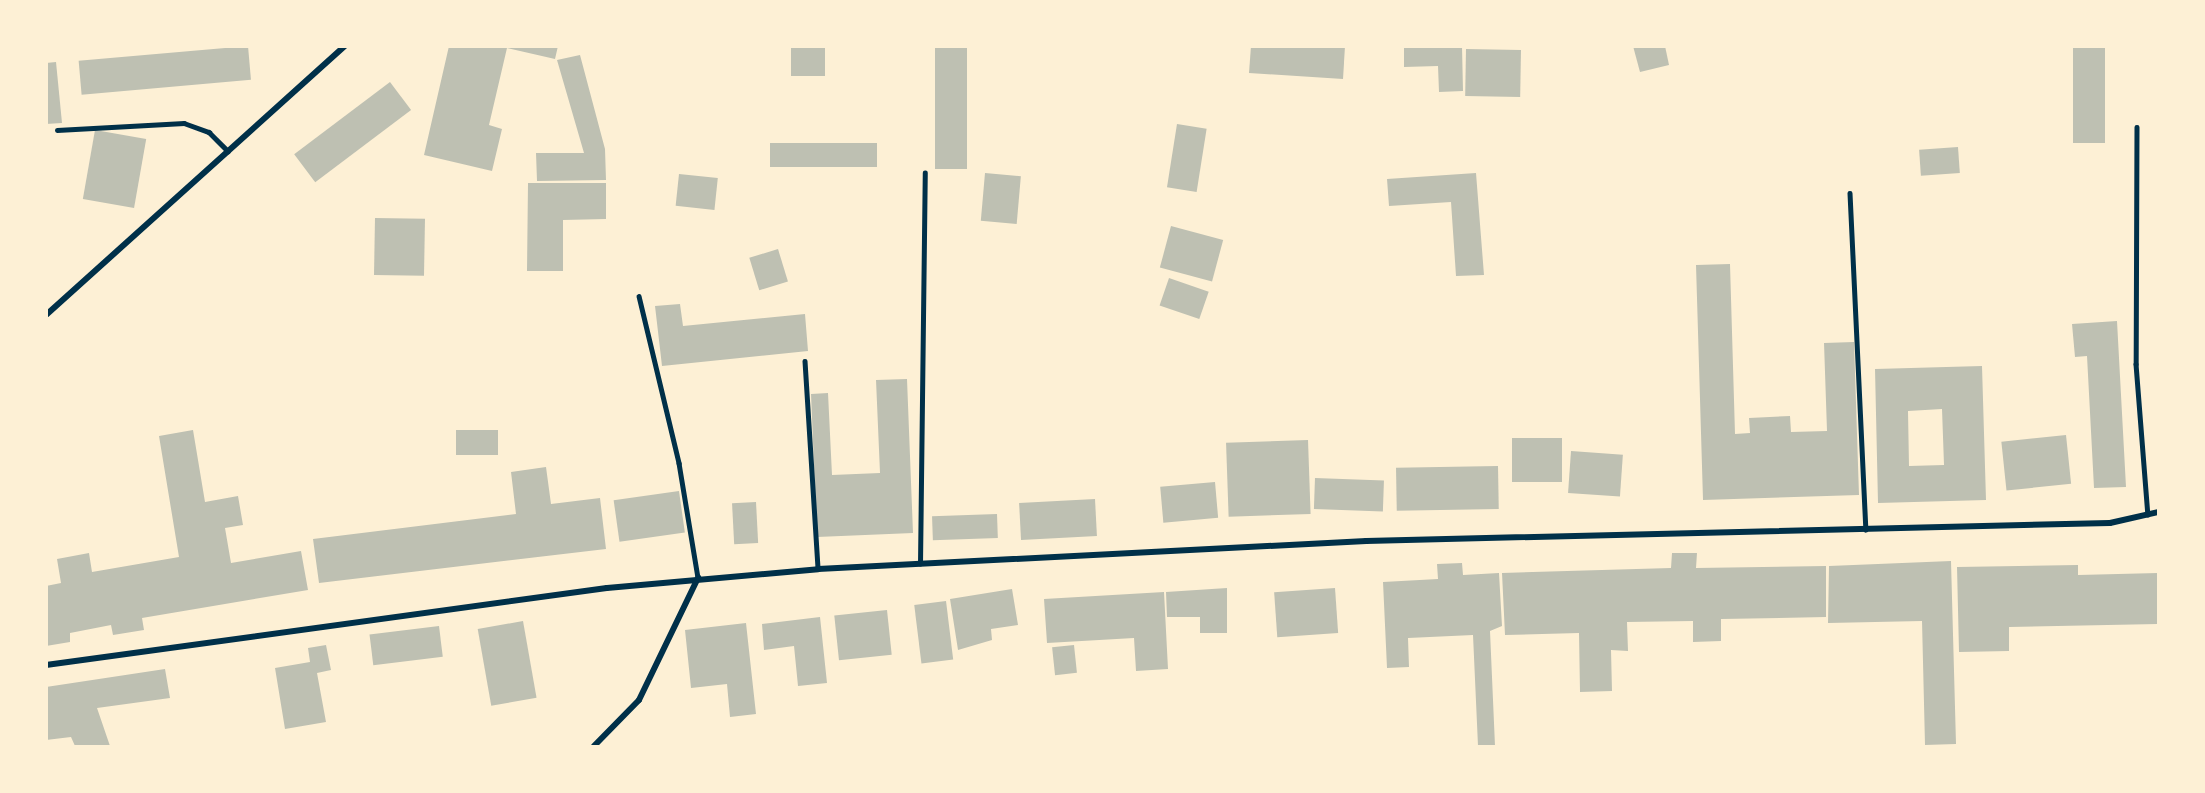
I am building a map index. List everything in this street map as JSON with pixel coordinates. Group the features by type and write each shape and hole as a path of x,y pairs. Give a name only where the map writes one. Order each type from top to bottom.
{"street":[{"path":"46,315 345,46"},
{"path":"46,665 698,578 818,569 1366,541 2110,523 2158,512"},
{"path":"594,747 639,700 698,578"}],"lane":[{"path":"57,130 184,123 209,132 228,151"},
{"path":"2137,127 2136,364 2148,515"},
{"path":"920,564 926,173"},
{"path":"1850,193 1866,530"},
{"path":"639,296 679,463 698,578"},
{"path":"805,361 818,569"}],"building":[{"path":"248,46 251,80 82,95 79,61"},
{"path":"449,46 558,46 555,59 507,48 489,125 502,129 492,171 424,155"},
{"path":"791,46 825,46 825,76 791,76"},
{"path":"935,46 967,46 967,169 935,169"},
{"path":"1251,46 1345,46 1343,79 1249,73"},
{"path":"1404,46 1462,46 1463,91 1439,92 1438,66 1404,67"},
{"path":"1633,46 1665,46 1669,65 1640,72"},
{"path":"2073,46 2105,46 2105,143 2073,143"},
{"path":"1466,49 1521,50 1520,97 1465,96"},
{"path":"580,55 605,149 606,180 537,181 536,153 584,153 557,60"},
{"path":"56,62 62,123 46,124 46,63"},
{"path":"390,82 411,110 315,182 294,154"},
{"path":"1177,124 1207,129 1197,192 1167,187"},
{"path":"95,130 146,139 134,208 83,199"},
{"path":"770,143 877,143 877,167 770,167"},
{"path":"1958,147 1960,173 1921,176 1919,150"},
{"path":"985,173 1021,176 1017,224 981,221"},
{"path":"1476,173 1484,275 1456,276 1451,202 1389,206 1387,179"},
{"path":"679,174 718,178 714,210 676,206"},
{"path":"528,183 606,183 606,219 563,220 563,271 527,271"},
{"path":"375,218 425,219 424,276 374,275"},
{"path":"1171,226 1223,240 1212,282 1160,268"},
{"path":"778,249 788,282 759,290 749,258"},
{"path":"1730,264 1735,434 1750,433 1749,418 1790,416 1791,432 1827,431 1824,343 1854,342 1859,495 1703,500 1696,265"},
{"path":"1169,278 1209,292 1199,319 1160,305"},
{"path":"680,304 683,326 805,314 808,351 662,366 655,306"},
{"path":"2117,321 2126,487 2094,488 2087,356 2075,357 2072,324"},
{"path":"1982,366 1986,500 1878,503 1875,369","holes":["1942,409 1944,465 1909,466 1908,411"]},
{"path":"907,379 913,533 817,537 811,394 828,393 832,475 880,473 876,380"},
{"path":"193,430 205,502 238,496 243,525 225,528 231,563 301,551 308,590 142,618 144,630 113,635 111,625 70,633 70,642 46,646 46,586 61,583 57,559 89,553 92,572 179,557 159,436"},
{"path":"456,430 498,430 498,455 456,455"},
{"path":"2066,435 2071,484 2006,491 2001,442"},
{"path":"1512,438 1562,438 1562,482 1512,482"},
{"path":"1308,440 1311,514 1229,517 1226,443"},
{"path":"1571,451 1623,455 1620,497 1568,493"},
{"path":"1498,466 1499,509 1397,511 1396,468"},
{"path":"546,467 551,504 600,498 606,549 319,583 313,539 516,514 511,472"},
{"path":"1315,478 1384,480 1383,511 1314,509"},
{"path":"1215,482 1218,518 1163,523 1160,487"},
{"path":"679,491 685,533 619,542 614,500"},
{"path":"1095,499 1097,536 1021,540 1019,503"},
{"path":"756,502 758,543 734,544 732,503"},
{"path":"997,514 998,538 933,540 932,516"},
{"path":"1672,553 1697,553 1696,568 1826,566 1826,617 1721,619 1721,641 1693,642 1693,621 1627,622 1628,651 1611,650 1612,691 1580,692 1579,633 1505,635 1502,573 1671,568"},
{"path":"1951,561 1956,744 1925,745 1922,621 1828,623 1829,566"},
{"path":"1462,563 1463,575 1499,573 1502,626 1490,631 1495,746 1478,746 1473,635 1408,638 1409,667 1387,668 1383,582 1438,579 1437,564"},
{"path":"2078,565 2078,575 2158,573 2158,624 2009,627 2009,651 1959,652 1957,567"},
{"path":"1227,588 1227,633 1200,633 1200,617 1167,617 1166,592"},
{"path":"1335,588 1338,633 1277,637 1274,592"},
{"path":"1012,589 1018,625 991,629 992,640 958,650 950,599"},
{"path":"1164,592 1168,669 1136,671 1134,638 1047,643 1044,599"},
{"path":"946,601 953,660 921,663 914,605"},
{"path":"887,610 892,655 839,660 834,616"},
{"path":"820,617 827,683 798,686 794,646 764,650 762,624"},
{"path":"523,621 537,698 491,706 478,629"},
{"path":"746,623 756,714 730,717 727,684 691,688 685,630"},
{"path":"439,626 443,657 373,665 370,635"},
{"path":"326,645 331,670 317,673 326,722 285,729 275,668 310,662 308,648"},
{"path":"1074,645 1077,673 1055,675 1052,647"},
{"path":"165,669 170,698 97,708 110,746 75,746 71,737 46,740 46,687"}]}
